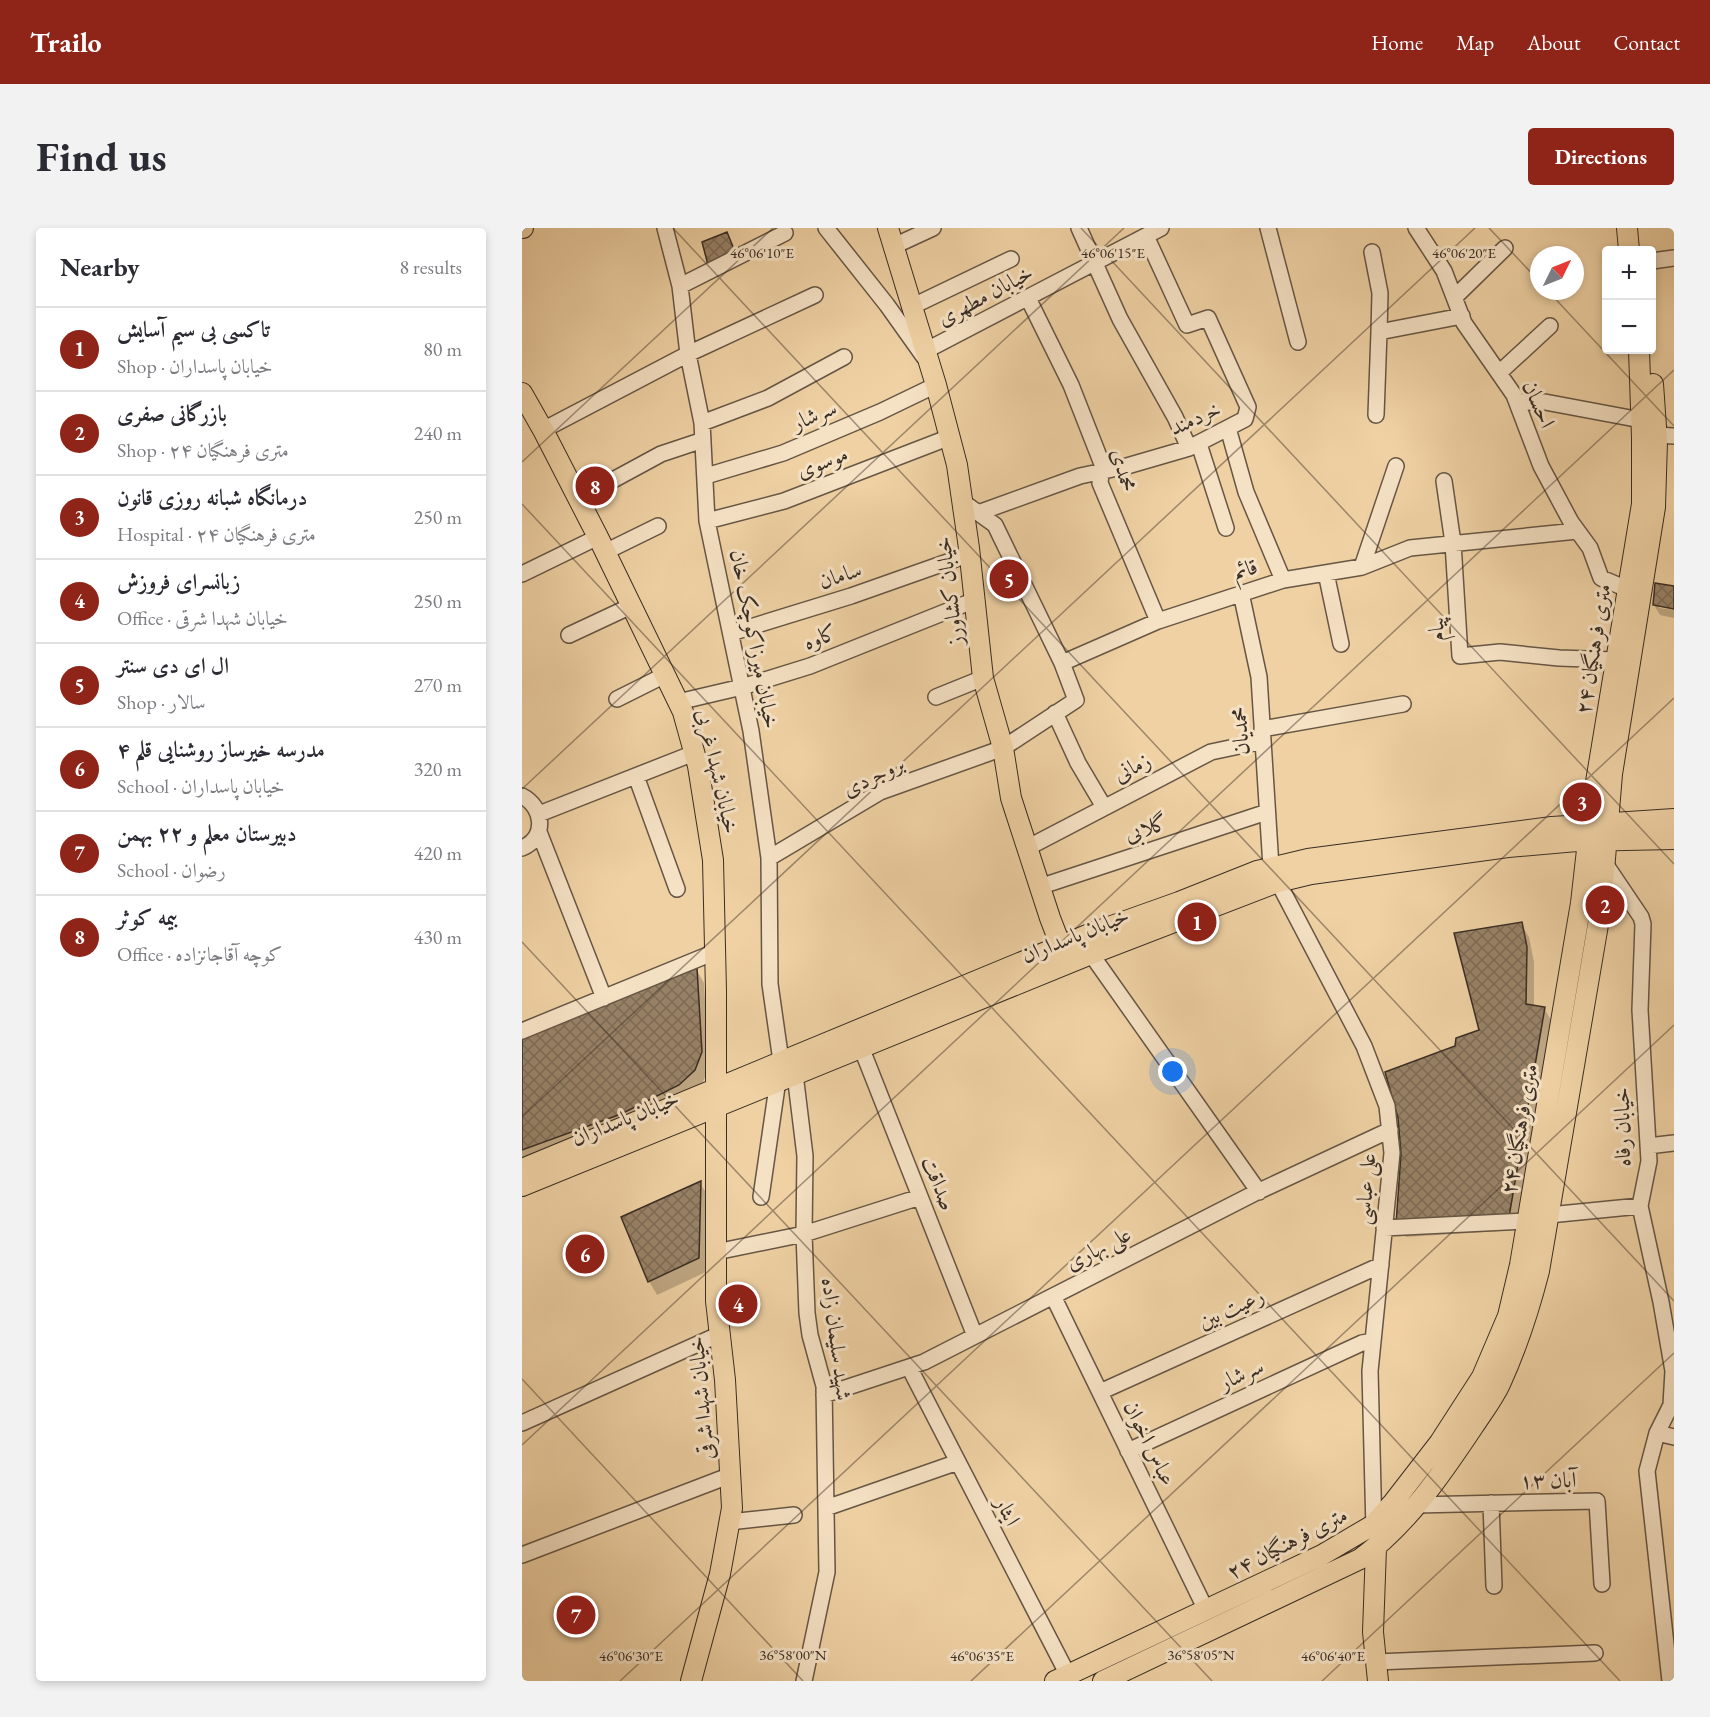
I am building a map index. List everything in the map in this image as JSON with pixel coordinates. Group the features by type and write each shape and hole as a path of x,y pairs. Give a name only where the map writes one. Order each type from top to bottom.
{"main road":[{"path":"1627,228 1629,246"},
{"path":"1640,228 1642,246"},
{"name":"خیابان کشاورز","path":"891,237 913,306 970,508 965,556 975,600 983,678 1003,748 1011,798 1039,887 1065,955"},
{"name":"۲۴ متری فرهنگیان","path":"1061,1678 1360,1559 1385,1541 1416,1505 1455,1454 1499,1387 1526,1323 1539,1271 1601,907 1604,862 1598,833 1616,660 1642,504 1638,354"},
{"name":"۲۴ متری فرهنگیان","path":"1102,1681 1373,1525 1440,1442 1482,1377 1508,1316 1520,1265 1581,903 1612,774 1655,507 1665,436 1651,354"},
{"name":"خیابان شهدا غربی","path":"523,396 543,430 601,544 683,712 694,753 713,860 716,1097"},
{"name":"خیابان پاسداران","path":"1598,833 1674,819"},
{"name":"خیابان پاسداران","path":"1065,955 1092,954 1308,859 1505,832 1598,833 1674,838"},
{"name":"خیابان پاسداران","path":"785,1072 861,1047 1257,871 1274,875"},
{"path":"716,1097 785,1072 1065,955"},
{"name":"خیابان پاسداران","path":"522,1169 716,1097"},
{"name":"خیابان پاسداران","path":"522,1186 716,1097"},
{"name":"خیابان شهدا شرقی","path":"692,1681 720,1574 732,1508 725,1380 717,1301 716,1097"},
{"path":"1376,1548 1373,1632 1377,1672"}],"street":[{"name":"خیابان میرزاکوچک خان","path":"664,228 680,286 688,354 702,423 707,520 751,731 769,858 770,984 785,1072"},
{"path":"826,228 927,358"},
{"path":"891,237 933,228"},
{"path":"1079,228 1120,319 1175,417 1194,446 1226,528"},
{"name":"خیابان مطهری","path":"927,358 1029,298 1161,228"},
{"path":"1268,228 1298,342"},
{"name":"احسان","path":"1416,228 1444,271 1462,316 1517,402 1541,466 1577,531 1590,548 1601,578 1627,589"},
{"path":"680,286 785,233"},
{"name":"خردمند","path":"970,508 1194,446 1245,419 1248,407 1208,318 1187,325 1146,236"},
{"path":"1455,297 1505,248"},
{"path":"1372,252 1380,293 1376,415"},
{"path":"1656,260 1674,258"},
{"path":"913,306 1011,259"},
{"path":"543,430 688,354 815,296"},
{"name":"محمدی","path":"1029,298 1071,385 1102,464 1100,483 1158,621"},
{"path":"1379,332 1462,316"},
{"path":"1499,373 1550,326"},
{"path":"702,423 768,398 844,357"},
{"name":"سرشار","path":"706,476 783,453 880,412 936,385"},
{"path":"1517,402 1545,402 1641,420"},
{"path":"1228,428 1246,492 1283,580"},
{"name":"موسوی","path":"707,520 784,501 950,437"},
{"path":"578,499 661,454 703,441"},
{"path":"1362,567 1396,466"},
{"name":"پیام","path":"1444,481 1453,543 1460,656 1500,652 1559,658 1616,660"},
{"path":"970,508 995,525 1062,663 1076,700 1003,748"},
{"path":"522,574 601,544 658,526"},
{"name":"قائم","path":"1062,663 1158,621 1283,580 1362,567 1410,549 1577,531"},
{"name":"سامان","path":"731,633 851,596 965,556"},
{"path":"1326,573 1341,644"},
{"name":"محمدیان","path":"1241,593 1259,677 1267,812 1274,875"},
{"name":"کاوه","path":"678,702 742,687 810,666 975,600"},
{"path":"569,635 631,606"},
{"path":"617,699 665,675"},
{"path":"936,697 983,678"},
{"name":"زمانی","path":"1027,848 1211,752 1263,735 1403,704"},
{"path":"1054,713 1078,763 1104,807"},
{"name":"بروجردی","path":"769,858 880,792 1003,748"},
{"path":"539,814 694,753"},
{"path":"636,776 677,889"},
{"path":"522,784 525,798 535,806 540,823 539,832 534,840 522,848"},
{"name":"گلابی","path":"1039,887 1267,812"},
{"path":"539,832 604,998"},
{"name":"خیابان رفاه","path":"1604,862 1641,917 1643,924 1640,1010 1649,1161 1641,1206 1673,1371 1671,1405 1657,1432 1647,1471 1670,1681"},
{"name":"علی عباسی","path":"1274,875 1364,1046 1387,1106 1392,1153 1370,1371 1373,1525 1376,1548"},
{"path":"522,1031 715,952"},
{"path":"1092,954 1259,1192"},
{"name":"صداقت","path":"861,1047 975,1336"},
{"path":"761,1197 785,1072"},
{"name":"شهید سلیمان زاده","path":"785,1072 805,1156 804,1234 810,1335 824,1386 827,1572 804,1681"},
{"name":"علی بهاری","path":"824,1395 924,1362 1259,1192 1389,1130"},
{"path":"1648,1146 1674,1143"},
{"path":"716,1252 804,1234 920,1197"},
{"path":"1549,1215 1641,1206"},
{"path":"1384,1228 1527,1221"},
{"name":"رعیت بین","path":"1100,1392 1381,1265"},
{"name":"عباس اخوان","path":"1053,1296 1210,1619"},
{"path":"522,1423 720,1334"},
{"name":"سرشار","path":"1128,1451 1362,1343 1373,1341"},
{"name":"ایثار","path":"909,1367 958,1462 1061,1678"},
{"path":"1657,1432 1674,1437"},
{"path":"826,1508 958,1462"},
{"path":"522,1556 731,1475"},
{"name":"۱۳ آبان","path":"1416,1505 1597,1501 1602,1584"},
{"path":"1491,1503 1494,1586"},
{"path":"729,1522 794,1515"},
{"path":"1377,1672 1595,1653"}],"building":[{"path":"727,232 736,254 708,265 702,242"},
{"path":"1655,583 1674,586 1674,609 1653,605"},
{"path":"1522,922 1527,947 1526,1004 1545,1007 1509,1217 1396,1224 1401,1154 1398,1118 1385,1072 1455,1046 1456,1038 1479,1030 1454,933"},
{"path":"697,968 702,1052 695,1070 679,1085 621,1114 522,1150 522,1038"},
{"path":"701,1181 699,1258 648,1282 621,1217"}],"place":[{"name":"بیمه کوثر","path":"595,486"},
{"name":"ال ای دی سنتر","path":"1009,579"},
{"name":"درمانگاه شبانه روزی قانون","path":"1582,802"},
{"name":"بازرگانی صفری","path":"1605,905"},
{"name":"تاکسی بی سیم آسایش","path":"1197,922"},
{"name":"مدرسه خیرساز روشنایی قلم ۴","path":"585,1254"},
{"name":"زبانسرای فروزش","path":"738,1304"},
{"name":"دبیرستان معلم و ۲۲ بهمن","path":"576,1615"}]}
